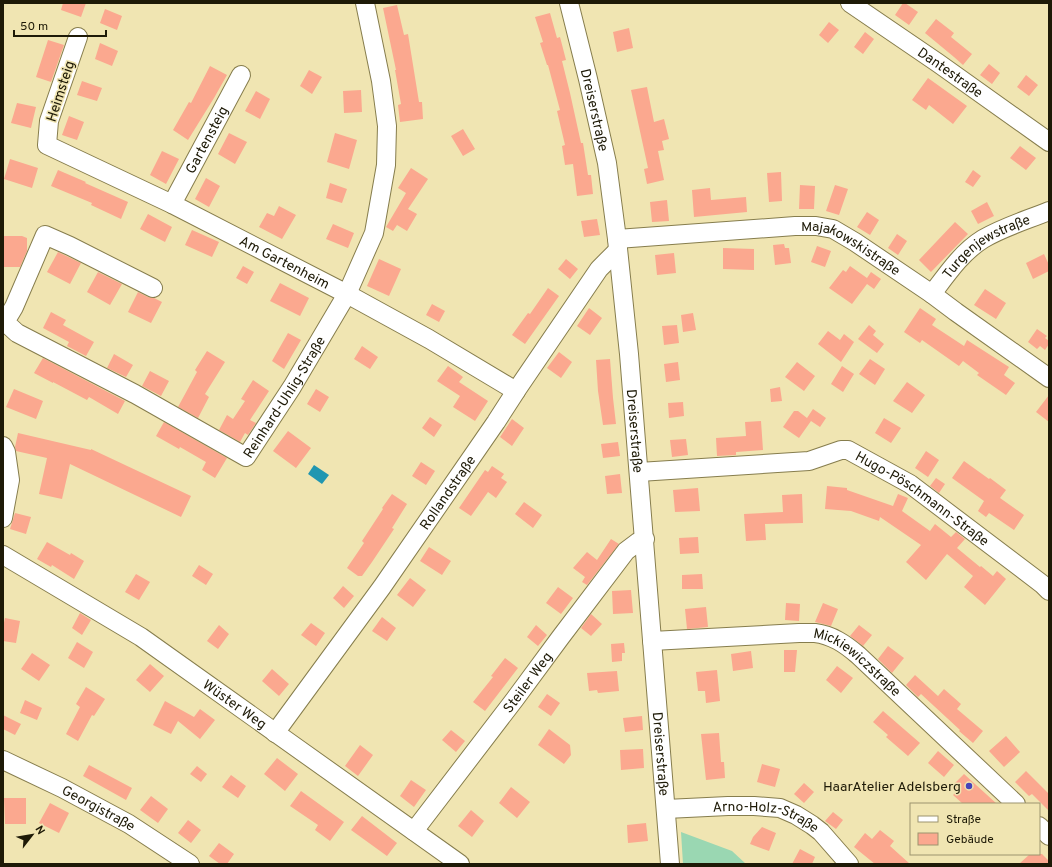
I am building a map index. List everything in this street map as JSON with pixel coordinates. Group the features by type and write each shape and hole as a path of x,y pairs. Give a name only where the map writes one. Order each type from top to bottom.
{"street":[{"name":"Reinhard-Uhlig-Straße","path":"153,288 45,235 6,322 17,333 135,394 246,457 292,387 347,294 374,233 386,165 387,126 381,81 365,3"},
{"name":"Dreiserstraße","path":"569,3 607,163 618,245 645,539 670,864"},
{"name":"Dantestraße","path":"850,3 938,63 1049,142"},
{"name":"Heimsteig","path":"47,145 49,121 78,38"},
{"name":"Gartensteig","path":"172,204 241,75"},
{"name":"Am Gartenheim","path":"47,145 172,204 347,294 429,339 516,391"},
{"name":"Turgenjewstraße","path":"932,294 946,274 964,255 983,240 1049,211"},
{"name":"Majakowskistraße","path":"618,245 796,226 816,226 833,229 855,242 932,294 1049,378"},
{"name":"Rollandstraße","path":"275,733 382,587 599,269 618,245"},
{"path":"3,446 6,452 10,480 3,518"},
{"name":"Hugo-Pöschmann-Straße","path":"639,472 809,461 841,450 848,450 910,484 1042,584 1049,591"},
{"name":"Steiler Weg","path":"414,832 516,699 626,551 638,542 645,539"},
{"name":"Wüster Weg","path":"3,555 142,637 460,864"},
{"name":"Mickiewiczstraße","path":"652,640 799,633 815,633 830,637 844,644 858,655 1015,803"},
{"name":"Georgistraße","path":"3,760 62,788 128,824 190,864"},
{"name":"Arno-Holz-Straße","path":"666,809 728,806 780,808 796,814 821,832 849,864"},
{"path":"1040,827 1049,836"}],"green space":[{"path":"681,832 732,851 746,864 683,864"}],"water":[{"path":"314,465 329,475 322,484 308,474"}],"building":[{"path":"63,3 86,3 81,17 61,10"},
{"path":"903,3 918,12 909,25 895,15"},
{"path":"397,5 404,35 408,34 419,102 422,102 423,119 400,122 398,105 401,104 396,70 383,8"},
{"path":"105,9 122,16 117,30 100,23"},
{"path":"550,13 557,38 560,37 566,60 562,61 581,143 583,143 588,175 591,175 593,194 577,196 573,164 565,165 562,146 565,145 557,111 560,110 548,65 540,43 543,42 535,17"},
{"path":"936,19 954,33 951,37 972,54 963,65 925,33"},
{"path":"829,22 839,30 828,43 819,35"},
{"path":"629,28 633,48 617,52 613,32"},
{"path":"865,32 874,39 863,54 854,47"},
{"path":"48,40 64,45 51,82 36,77"},
{"path":"100,43 118,51 112,66 95,59"},
{"path":"989,64 1000,73 992,84 980,75"},
{"path":"210,66 227,75 188,140 173,130 189,102 191,103"},
{"path":"309,70 322,77 312,94 300,86"},
{"path":"1026,75 1038,85 1029,96 1017,87"},
{"path":"928,78 967,106 953,124 929,105 926,110 912,100"},
{"path":"82,81 102,88 97,101 77,95"},
{"path":"647,87 654,122 664,119 669,139 662,141 664,150 658,151 664,180 647,184 644,169 648,168 631,90"},
{"path":"361,90 362,112 344,113 343,91"},
{"path":"256,91 270,99 260,119 245,111"},
{"path":"17,103 36,107 31,128 11,123"},
{"path":"69,116 84,122 77,140 62,135"},
{"path":"463,129 475,149 463,156 451,136"},
{"path":"229,133 247,142 235,164 218,154"},
{"path":"335,133 357,140 349,169 327,162"},
{"path":"1020,146 1036,158 1026,170 1010,158"},
{"path":"162,151 179,159 166,184 150,175"},
{"path":"10,159 38,168 32,188 4,179"},
{"path":"411,168 428,179 408,209 417,214 407,231 397,225 393,231 386,227 406,193 398,188"},
{"path":"58,170 128,202 121,219 91,205 92,203 51,186"},
{"path":"973,170 981,176 973,187 965,182"},
{"path":"781,172 782,201 769,202 767,173"},
{"path":"206,178 220,186 209,207 195,199"},
{"path":"330,183 347,189 342,203 326,198"},
{"path":"800,185 815,186 814,209 799,209"},
{"path":"835,185 848,189 839,215 826,211"},
{"path":"710,188 711,200 746,197 747,212 694,217 692,190"},
{"path":"667,200 669,221 652,222 650,202"},
{"path":"987,202 994,216 978,224 971,211"},
{"path":"279,206 296,215 282,239 259,227 267,213 274,216"},
{"path":"867,212 879,220 870,235 857,227"},
{"path":"148,214 172,227 165,242 140,229"},
{"path":"597,219 600,235 584,237 581,221"},
{"path":"955,222 968,234 931,272 919,260"},
{"path":"333,224 354,233 348,248 326,239"},
{"path":"192,230 219,242 212,257 185,245"},
{"path":"897,234 907,241 898,255 888,248"},
{"path":"4,236 22,236 27,238 27,251 20,267 3,267"},
{"path":"784,244 785,248 789,248 791,263 775,265 773,245"},
{"path":"817,246 831,251 825,267 811,262"},
{"path":"723,248 754,249 754,270 723,269"},
{"path":"58,252 81,263 70,284 47,272"},
{"path":"674,253 676,273 657,275 655,255"},
{"path":"1044,254 1049,265 1049,271 1033,279 1026,263"},
{"path":"379,259 401,269 389,296 367,286"},
{"path":"566,259 578,269 570,279 558,269"},
{"path":"243,266 254,272 247,284 236,278"},
{"path":"850,266 867,278 871,272 881,279 874,289 867,284 852,304 829,288 843,270 846,272"},
{"path":"98,272 122,284 110,305 87,292"},
{"path":"280,283 309,298 300,316 270,301"},
{"path":"548,288 559,296 525,344 512,335 528,313 530,314"},
{"path":"985,289 1006,303 996,319 974,305"},
{"path":"138,292 162,302 151,323 128,312"},
{"path":"432,304 445,311 439,322 426,315"},
{"path":"589,308 602,318 590,335 577,326"},
{"path":"920,308 936,319 932,325 964,346 967,340 1009,367 1004,375 1015,383 1006,395 977,375 979,373 963,361 959,366 922,340 920,343 904,332"},
{"path":"51,312 66,320 63,325 94,342 86,356 67,346 69,342 43,328"},
{"path":"693,313 696,330 683,332 681,315"},
{"path":"677,325 679,343 664,345 662,326"},
{"path":"869,325 876,331 873,335 884,344 877,353 858,339"},
{"path":"1037,329 1047,336 1045,338 1049,341 1049,344 1045,350 1040,346 1037,349 1028,342"},
{"path":"828,331 840,340 844,334 854,342 841,362 818,344"},
{"path":"288,333 301,340 284,369 272,361"},
{"path":"362,346 378,357 370,369 354,359"},
{"path":"207,351 225,362 205,394 209,397 198,418 178,407 197,372 195,370"},
{"path":"559,352 572,362 561,378 547,368"},
{"path":"114,354 133,365 126,377 107,368"},
{"path":"43,358 125,401 118,414 89,397 87,400 34,373"},
{"path":"610,359 616,424 603,425 598,391 596,360"},
{"path":"870,359 885,369 875,385 859,374"},
{"path":"678,362 680,380 666,382 664,364"},
{"path":"797,362 815,376 804,391 785,377"},
{"path":"448,366 463,377 459,382 488,401 475,421 453,407 460,396 437,381"},
{"path":"842,366 854,374 843,392 831,384"},
{"path":"150,371 169,381 161,396 142,386"},
{"path":"253,380 269,391 250,420 256,423 248,435 245,433 240,442 219,430 227,415 233,419 245,401 241,399"},
{"path":"907,382 925,395 912,413 893,401"},
{"path":"780,387 782,401 771,402 770,389"},
{"path":"14,389 43,401 36,419 6,407"},
{"path":"316,389 329,397 320,412 307,404"},
{"path":"1049,395 1049,422 1036,412"},
{"path":"683,402 684,416 669,418 668,403"},
{"path":"813,409 826,418 820,427 811,421 799,438 783,427 794,411 798,411 807,418"},
{"path":"430,417 442,425 434,437 422,428"},
{"path":"884,418 901,428 891,443 875,433"},
{"path":"512,419 524,428 512,446 500,437"},
{"path":"761,421 763,450 736,452 736,455 717,456 716,438 746,436 745,422"},
{"path":"164,422 227,458 215,478 202,470 206,462 180,447 179,449 156,436"},
{"path":"288,431 311,448 296,468 273,451"},
{"path":"18,433 91,449 191,496 181,517 70,464 62,499 39,494 47,458 16,451 15,447"},
{"path":"686,439 688,455 672,457 670,440"},
{"path":"618,442 620,456 603,458 601,444"},
{"path":"926,451 939,460 928,477 915,468"},
{"path":"964,461 1006,490 1000,498 1024,515 1014,530 989,513 986,517 978,511 984,501 952,478"},
{"path":"421,462 435,471 426,485 412,476"},
{"path":"492,466 504,474 501,478 507,482 496,498 488,492 471,516 459,508 485,470 488,472"},
{"path":"620,474 622,493 607,494 605,476"},
{"path":"936,478 945,484 939,493 930,486"},
{"path":"827,486 847,488 847,490 893,506 898,494 908,498 902,511 930,531 935,524 951,537 956,532 965,539 957,548 993,576 997,571 1006,579 985,605 964,587 973,576 947,554 926,580 906,562 921,545 880,517 879,521 851,511 825,509"},
{"path":"698,488 700,511 675,512 673,490"},
{"path":"392,494 407,504 392,528 394,529 372,562 362,576 358,576 347,568 364,543 362,541"},
{"path":"802,494 803,523 765,524 766,540 746,541 744,514 783,512 782,495"},
{"path":"524,502 542,515 533,528 515,514"},
{"path":"15,513 31,517 26,534 10,529"},
{"path":"698,537 699,553 680,554 679,538"},
{"path":"611,539 619,544 587,585 582,582 585,577 573,568 587,552 597,560"},
{"path":"47,542 84,561 74,579 52,565 51,567 37,559"},
{"path":"429,547 451,561 442,575 420,561"},
{"path":"199,565 213,574 206,585 192,576"},
{"path":"136,574 150,582 139,600 125,592"},
{"path":"702,574 703,589 682,589 682,575"},
{"path":"410,578 426,590 413,607 397,595"},
{"path":"343,586 354,596 344,608 333,598"},
{"path":"558,587 573,598 561,614 546,603"},
{"path":"631,590 633,613 613,614 612,591"},
{"path":"786,603 800,604 799,621 785,620"},
{"path":"823,603 838,609 831,626 815,622"},
{"path":"706,607 708,627 687,629 685,609"},
{"path":"80,613 91,620 82,635 72,628"},
{"path":"591,614 602,624 591,636 581,628"},
{"path":"382,617 396,628 387,641 372,631"},
{"path":"5,618 20,621 16,643 3,641 3,627"},
{"path":"311,623 325,633 316,646 301,635"},
{"path":"219,625 229,634 218,649 207,641"},
{"path":"536,625 547,635 538,646 527,637"},
{"path":"859,625 872,635 863,646 850,636"},
{"path":"77,642 93,652 84,668 68,658"},
{"path":"624,643 625,653 622,653 622,661 612,662 611,644"},
{"path":"888,646 904,658 892,673 878,659"},
{"path":"784,650 797,650 795,672 784,672"},
{"path":"751,651 753,668 733,671 731,654"},
{"path":"32,653 50,665 39,681 21,669"},
{"path":"505,658 518,668 485,711 473,702 493,677 491,676"},
{"path":"150,664 164,676 150,692 136,680"},
{"path":"837,666 853,678 841,693 826,680"},
{"path":"272,669 289,684 279,696 262,681"},
{"path":"717,670 720,701 706,703 705,691 698,691 696,672"},
{"path":"617,671 619,691 598,693 597,690 589,691 587,673"},
{"path":"915,675 938,696 944,689 961,704 957,709 983,731 973,743 921,694 918,697 906,685"},
{"path":"86,687 105,699 94,716 92,715 78,741 66,734 80,707 76,704"},
{"path":"547,694 560,703 551,716 538,707"},
{"path":"25,700 42,708 37,720 20,713"},
{"path":"165,701 194,717 200,709 215,720 200,739 178,721 171,734 153,725"},
{"path":"883,711 920,743 908,756 886,737 888,735 873,722"},
{"path":"3,715 21,724 15,735 3,729"},
{"path":"642,716 643,730 625,732 623,718"},
{"path":"549,729 570,745 571,755 564,764 538,745"},
{"path":"451,730 465,741 456,752 442,740"},
{"path":"719,733 721,762 724,762 725,778 706,780 701,734"},
{"path":"1006,736 1020,752 1004,767 989,751"},
{"path":"360,745 373,755 358,776 345,766"},
{"path":"643,749 644,768 621,770 620,750"},
{"path":"938,751 954,765 944,777 928,763"},
{"path":"277,758 298,774 285,791 264,774"},
{"path":"762,764 780,769 775,787 757,782"},
{"path":"89,765 132,788 126,800 83,776"},
{"path":"197,766 207,774 201,782 190,774"},
{"path":"1026,771 1049,794 1049,811 1032,794 1029,796 1015,782"},
{"name":"HaarAtelier Adelsberg","path":"964,774 996,803 962,803 953,795 958,790 953,785"},
{"path":"231,775 246,786 238,798 222,787"},
{"path":"411,780 426,790 414,807 400,796"},
{"path":"804,783 814,792 804,803 794,794"},
{"path":"511,787 530,802 517,818 499,803"},
{"path":"301,791 344,822 330,841 315,830 318,825 290,806"},
{"path":"151,796 168,809 158,823 140,810"},
{"path":"4,798 26,798 26,824 5,824"},
{"path":"50,803 69,813 59,833 39,823"},
{"path":"471,810 484,821 472,837 458,826"},
{"path":"833,812 843,820 836,829 825,821"},
{"path":"362,816 397,843 387,856 351,830"},
{"path":"188,820 201,830 191,843 178,833"},
{"path":"646,823 648,841 628,843 627,825"},
{"path":"762,827 776,833 769,851 750,844 753,837"},
{"path":"880,830 894,841 890,846 910,864 875,864 854,847 865,833 872,839"},
{"path":"219,843 234,854 227,864 220,864 209,856"},
{"path":"800,849 815,857 812,864 792,864"},
{"path":"1042,854 1049,861 1049,864 1019,864 1029,855"}],"place":[{"name":"HaarAtelier Adelsberg","path":"969,786"}]}
